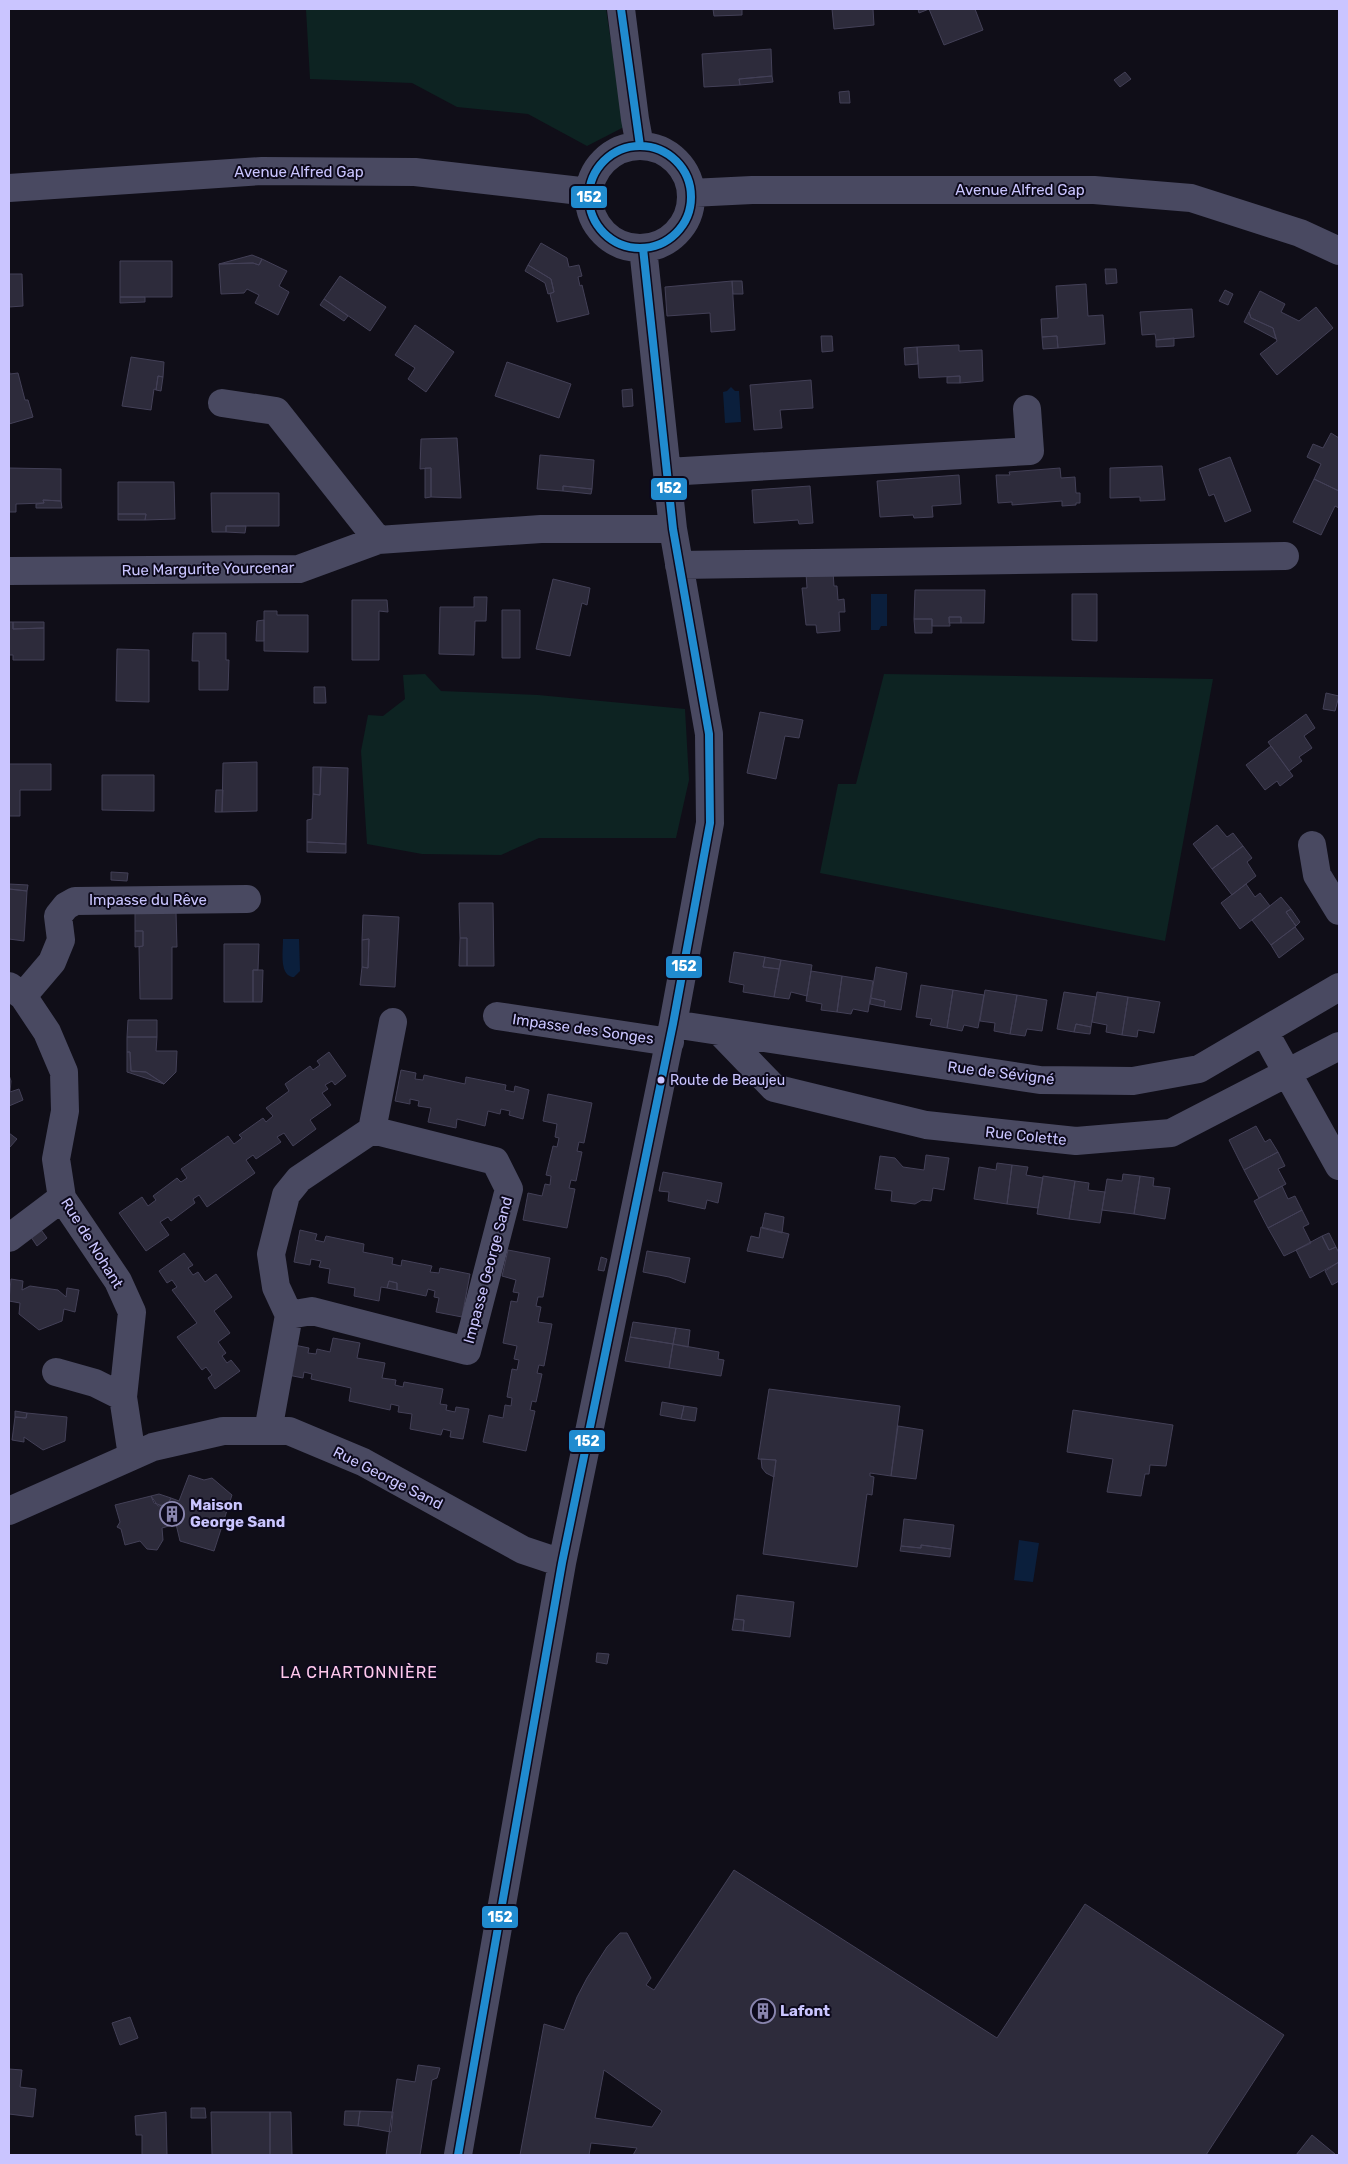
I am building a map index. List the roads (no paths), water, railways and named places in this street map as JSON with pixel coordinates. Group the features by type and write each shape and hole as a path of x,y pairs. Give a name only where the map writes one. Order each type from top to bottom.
{"street":[{"path":"621,9 640,146"},
{"path":"640,146 656,148 669,155 680,166 688,179 691,193 689,210 683,224 672,236 658,244 643,248 628,246 614,241 603,232 594,220 589,192 592,177 600,164 612,154 626,148 640,146"},
{"name":"Avenue Alfred Gap","path":"9,188 262,171 415,172 589,192"},
{"name":"Avenue Alfred Gap","path":"691,193 752,190 1094,190 1181,197 1191,198 1300,233 1339,251"},
{"path":"458,2155 562,1564 672,1033 710,823 709,734 673,529 643,248"},
{"path":"222,403 276,411 378,540"},
{"path":"667,472 1030,451 1027,409"},
{"name":"Rue Margurite Yourcenar","path":"9,571 299,569 378,540 541,529 673,529"},
{"path":"679,565 1285,556"},
{"path":"1312,845 1317,874 1339,911"},
{"name":"Impasse du Rêve","path":"16,991 52,962 61,940 58,916 66,906 75,901 246,900"},
{"name":"Rue de Sévigné","path":"672,1033 720,1031 1040,1080 1133,1081 1199,1069 1339,987"},
{"name":"Rue de Nohant","path":"16,991 47,1032 64,1072 65,1111 56,1159 62,1198 118,1281 132,1312 122,1397 132,1456"},
{"name":"Impasse des Songes","path":"497,1016 672,1033"},
{"path":"268,1431 289,1315 276,1287 271,1254 286,1195 300,1179 372,1130 393,1022"},
{"name":"Rue Colette","path":"720,1031 774,1088 926,1126 1076,1141 1171,1133 1339,1046"},
{"path":"1264,1031 1339,1166"},
{"name":"Impasse George Sand","path":"289,1315 312,1311 467,1351 509,1189 495,1161 372,1130"},
{"path":"9,1238 62,1198"},
{"path":"56,1372 95,1383 122,1397"},
{"name":"Rue George Sand","path":"9,1511 153,1447 223,1431 288,1431 363,1462 523,1550 562,1564"}],"water":[{"path":"731,387 735,391 739,391 741,422 725,423 723,392"},
{"path":"871,594 887,594 887,626 881,626 879,630 871,630"},
{"path":"283,939 299,939 300,971 294,977 289,976 284,968"},
{"path":"1019,1540 1039,1543 1033,1582 1014,1580"}],"place":[{"name":"Route de Beaujeu","path":"661,1080"},
{"name":"Maison George Sand","path":"172,1514"},
{"name":"Lafont","path":"763,2011"}],"district":[{"name":"LA CHARTONNIÈRE","path":"359,1672"}]}
